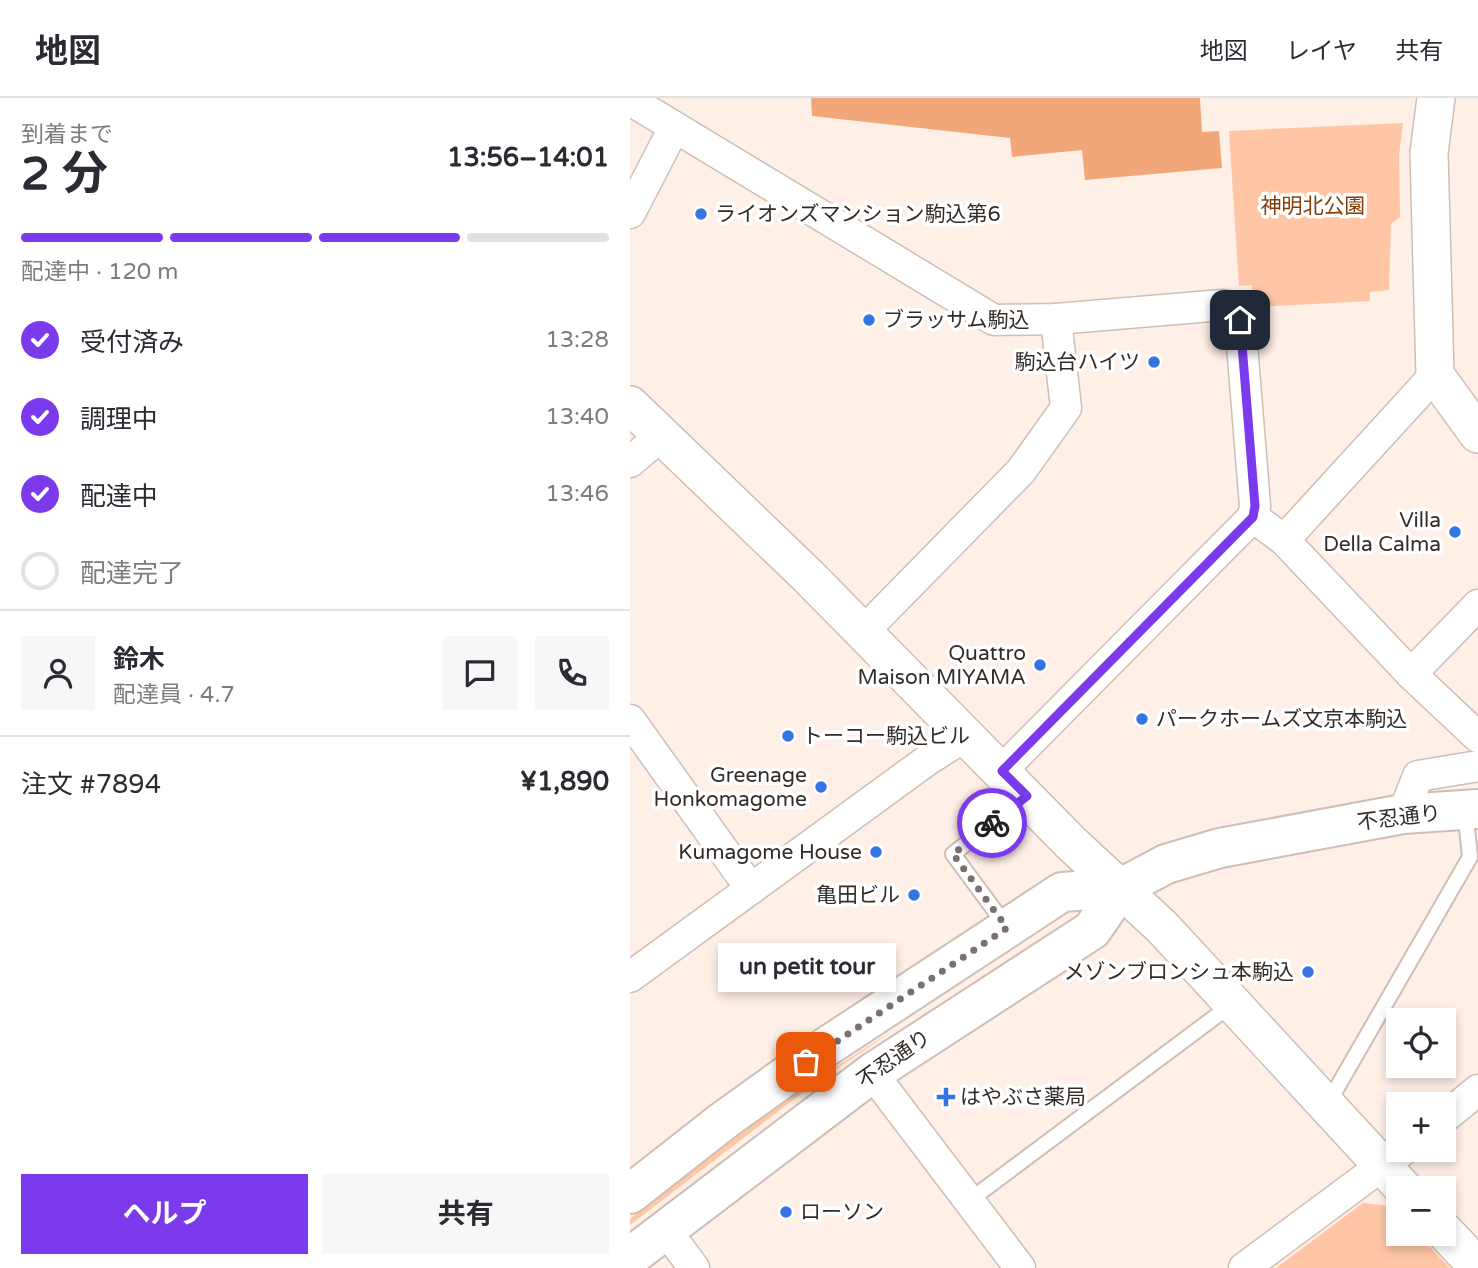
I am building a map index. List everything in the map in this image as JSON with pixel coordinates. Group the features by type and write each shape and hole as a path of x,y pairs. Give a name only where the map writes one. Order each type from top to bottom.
{"main road":[{"name":"不忍通り","path":"632,1187 826,1047 1062,892 1121,888 1166,864 1220,848 1403,814 1472,810"},
{"name":"不忍通り","path":"630,1257 872,1073 1092,930 1121,888"}],"street":[{"path":"1436,98 1429,153 1435,375 1478,434"},
{"path":"630,100 993,320 1056,319 1223,305 1240,320 1255,506 1253,517 1014,783"},
{"path":"630,213 674,128"},
{"path":"863,632 1021,471 1066,408 1056,319"},
{"path":"1284,540 1435,375"},
{"path":"630,405 967,735 1071,842 1162,927 1326,1106 1396,1168 1244,1268"},
{"path":"630,462 662,435"},
{"path":"1253,517 1284,540 1411,674 1478,737"},
{"path":"1411,674 1478,605"},
{"path":"630,720 751,889"},
{"path":"630,977 929,759 967,735"},
{"path":"1403,814 1418,776 1478,766"},
{"path":"872,1073 1020,1268"},
{"path":"1456,1108 1478,1090"},
{"path":"665,1229 694,1268"},
{"path":"1456,1244 1478,1267"}],"lane":[{"path":"1007,928 953,854 1014,783"},
{"path":"1326,1106 1470,857 1472,810"},
{"path":"970,1200 1231,1005"}],"green space":[{"name":"神明北公園","path":"1403,123 1399,156 1400,217 1391,224 1389,290 1370,292 1370,301 1253,307 1252,285 1239,286 1229,131"},
{"path":"894,1030 810,1087 630,1225 630,1219 727,1144 792,1097"},
{"path":"1363,1203 1386,1205 1386,1246 1429,1246 1450,1268 1276,1268"}],"shaded area":[{"path":"811,98 1200,98 1202,132 1219,131 1222,168 1085,180 1082,150 1012,157 1010,138 812,116"}],"way so far":[{"path":"806,1062 1007,928 953,854 992,823"}],"place":[{"name":"ライオンズマンション駒込第6","path":"701,214"},
{"name":"ブラッサム駒込","path":"869,320"},
{"name":"駒込台ハイツ","path":"1154,362"},
{"name":"Villa Della Calma","path":"1455,532"},
{"name":"Quattro Maison MIYAMA","path":"1040,665"},
{"name":"パークホームズ文京本駒込","path":"1142,719"},
{"name":"トーコー駒込ビル","path":"788,736"},
{"name":"Greenage Honkomagome","path":"821,787"},
{"name":"Kumagome House","path":"876,852"},
{"name":"亀田ビル","path":"914,895"},
{"name":"メゾンブロンシュ本駒込","path":"1308,972"},
{"name":"un petit tour","path":"806,1062"},
{"name":"はやぶさ薬局","path":"946,1097"},
{"name":"ローソン","path":"786,1212"}],"route":[{"path":"992,823 1027,796 1002,771 1253,517 1255,506 1240,320"}]}
